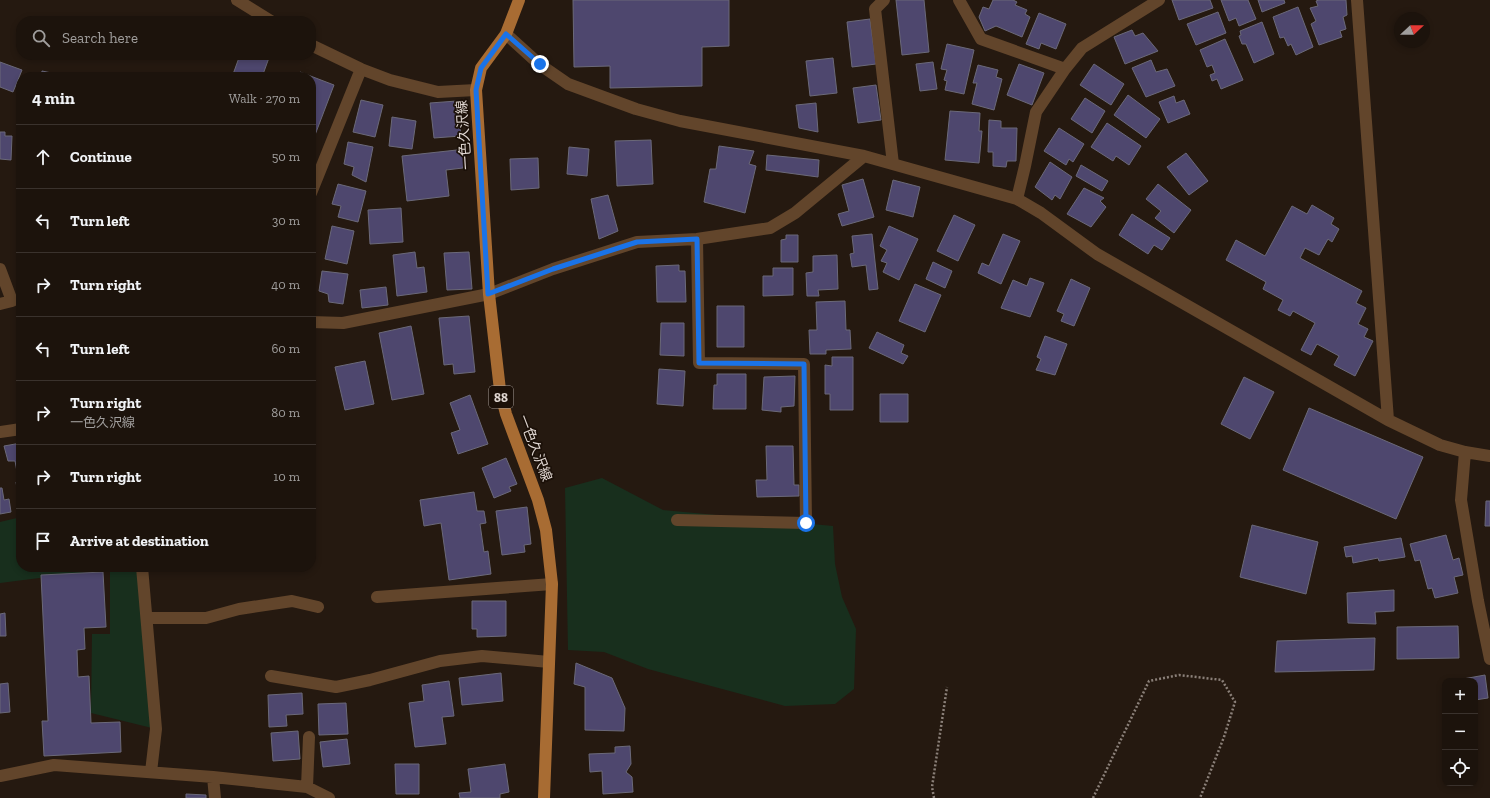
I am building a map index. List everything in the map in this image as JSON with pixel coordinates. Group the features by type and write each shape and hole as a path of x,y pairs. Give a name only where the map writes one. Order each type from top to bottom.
{"main road":[{"name":"一色久沢線","path":"519,0 506,34 481,68 476,90 488,294 500,390 506,414 540,508 546,530 552,584 544,798"}],"street":[{"path":"237,0 263,16"},
{"path":"884,0 874,9 893,164"},
{"path":"959,0 980,40 1064,69"},
{"path":"1017,199 1036,112 1064,69 1082,48 1159,0"},
{"path":"1357,0 1388,420"},
{"path":"506,34 540,64 568,84 629,107 680,121 864,156 1017,199 1041,213 1097,254 1388,420 1440,445 1466,452 1490,456"},
{"path":"316,47 361,69 390,80 438,92 476,90"},
{"path":"316,181 361,69"},
{"path":"316,322 343,322 488,294 553,269 637,242 697,239 770,228 795,213 864,156"},
{"path":"677,520 806,523 804,364 699,363 697,239"},
{"path":"0,269 16,299"},
{"path":"0,304 16,301"},
{"path":"0,432 16,429"},
{"path":"1466,452 1462,500 1478,601 1490,659"},
{"path":"142,572 156,729 151,772"},
{"path":"377,596 552,584"},
{"path":"147,618 206,618 239,609 292,601 318,607"},
{"path":"271,676 336,687 370,680 440,661 482,656 549,662"},
{"path":"307,787 309,737"},
{"path":"0,776 54,765 213,777 294,792 307,787 329,798"},
{"path":"213,777 215,798"}],"path":[{"path":"1093,798 1149,681 1179,675 1222,680 1236,702 1200,798"},
{"path":"934,798 932,787 948,687"}],"green space":[{"path":"602,478 663,510 833,526 835,564 842,597 856,629 854,689 835,704 785,706 648,669 604,652 568,650 565,488"},
{"path":"16,518 16,572 86,572 0,583 0,522"},
{"path":"110,572 143,572 152,728 91,713 92,634 110,634"}],"building":[{"path":"573,0 729,0 729,46 702,47 702,86 610,88 610,66 574,67"},
{"path":"896,0 924,0 929,52 902,55"},
{"path":"993,0 1013,0 1017,2 1015,5 1027,10 1025,14 1030,17 1022,37 996,26 985,31 979,17 983,7 989,9"},
{"path":"1172,0 1210,0 1213,8 1179,20"},
{"path":"1221,0 1248,0 1256,19 1239,26 1236,18 1229,21"},
{"path":"1258,0 1284,0 1285,3 1262,12"},
{"path":"1346,0 1347,15 1343,17 1346,29 1340,31 1342,37 1319,45 1311,24 1316,21 1310,8 1318,6 1316,1"},
{"path":"1298,7 1313,47 1296,55 1291,44 1288,46 1284,37 1280,38 1273,17"},
{"path":"1218,12 1226,33 1196,45 1187,24"},
{"path":"1039,13 1066,24 1056,49 1041,43 1039,49 1026,44"},
{"path":"870,19 876,64 852,67 847,22"},
{"path":"1262,22 1274,54 1254,63 1246,44 1242,44 1239,36 1241,35 1240,31"},
{"path":"1132,30 1135,36 1143,33 1158,51 1125,64 1114,37"},
{"path":"1225,39 1243,80 1221,89 1217,79 1212,81 1210,75 1215,73 1212,65 1207,67 1200,50"},
{"path":"947,44 974,50 964,94 945,90 947,81 944,80 947,70 941,69"},
{"path":"833,58 837,93 810,96 806,61"},
{"path":"238,60 268,60 264,72 234,72"},
{"path":"1151,60 1156,72 1167,69 1175,86 1146,97 1132,68"},
{"path":"0,62 22,70 21,72 16,72 16,85 13,92 0,87"},
{"path":"933,62 937,89 920,91 916,64"},
{"path":"1019,64 1044,73 1032,105 1007,95"},
{"path":"1094,64 1124,84 1111,105 1080,85"},
{"path":"978,65 998,70 996,77 1002,79 994,110 972,104 977,83 973,83"},
{"path":"316,78 334,85 316,132"},
{"path":"876,85 881,120 858,123 853,88"},
{"path":"1128,95 1160,119 1146,138 1114,115"},
{"path":"1174,96 1176,103 1184,100 1190,114 1168,123 1159,102"},
{"path":"1085,98 1105,111 1092,133 1071,119"},
{"path":"361,100 383,105 375,137 353,132"},
{"path":"457,101 461,136 434,138 430,103"},
{"path":"816,103 818,132 799,128 796,105"},
{"path":"950,111 980,113 979,131 982,131 979,163 945,160"},
{"path":"392,117 416,121 412,149 389,146"},
{"path":"989,120 1001,121 1001,128 1017,128 1016,161 1007,161 1006,167 993,166 993,152 988,152"},
{"path":"1107,123 1141,146 1129,165 1116,156 1113,161 1091,147"},
{"path":"1059,128 1084,144 1073,162 1069,159 1066,165 1044,151"},
{"path":"0,132 5,132 5,136 12,136 11,160 0,159"},
{"path":"651,140 653,184 617,186 615,141"},
{"path":"348,142 373,147 366,182 352,175 354,167 344,164"},
{"path":"719,146 754,151 749,164 756,166 745,213 704,202 710,169 716,169"},
{"path":"569,147 589,149 587,176 567,174"},
{"path":"466,149 463,168 446,170 449,196 407,201 402,156"},
{"path":"1186,153 1208,181 1189,195 1167,167"},
{"path":"767,155 819,160 818,177 766,170"},
{"path":"538,158 539,188 511,190 510,159"},
{"path":"1050,162 1072,177 1060,199 1055,195 1052,200 1035,187"},
{"path":"1081,165 1108,181 1102,191 1076,176"},
{"path":"863,179 874,217 842,226 838,214 849,211 842,185"},
{"path":"893,180 920,187 913,217 886,210"},
{"path":"338,184 366,191 358,222 338,217 341,206 332,204"},
{"path":"1158,184 1191,210 1174,233 1155,218 1161,211 1146,199"},
{"path":"1084,188 1104,198 1100,201 1106,207 1091,227 1067,214"},
{"path":"608,195 618,231 599,239 591,199"},
{"path":"1312,205 1334,218 1331,224 1339,229 1332,242 1328,239 1319,255 1305,248 1300,258 1362,291 1356,303 1366,308 1358,324 1368,329 1364,337 1373,341 1355,376 1334,365 1339,356 1317,344 1311,355 1301,350 1315,323 1293,311 1290,316 1278,310 1283,300 1263,289 1266,282 1226,260 1236,240 1265,256 1292,206 1307,214"},
{"path":"401,208 403,242 370,244 368,210"},
{"path":"1132,214 1170,238 1162,250 1154,245 1148,254 1119,235"},
{"path":"954,215 975,225 958,261 937,251"},
{"path":"332,226 354,231 347,264 325,259"},
{"path":"889,226 918,239 899,280 883,272 887,263 881,261 887,250 880,246"},
{"path":"872,234 878,289 869,290 866,265 852,267 850,254 854,253 852,236"},
{"path":"1003,234 1020,241 1001,284 978,273 982,263 989,266"},
{"path":"786,235 798,235 798,262 781,262 781,240 786,239"},
{"path":"415,252 417,268 424,267 427,292 397,296 393,255"},
{"path":"469,252 472,289 447,290 444,253"},
{"path":"837,255 838,289 818,290 819,296 807,296 806,273 813,272 813,256"},
{"path":"933,262 952,271 945,288 926,279"},
{"path":"679,265 679,271 685,271 686,302 657,302 656,266"},
{"path":"773,268 793,268 793,295 763,296 763,276 773,276"},
{"path":"322,271 348,274 343,304 329,302 328,294 319,291"},
{"path":"1030,278 1044,283 1030,317 1001,308 1013,280 1027,286"},
{"path":"1071,279 1090,288 1074,326 1061,321 1064,314 1057,311"},
{"path":"915,284 941,295 925,332 899,321"},
{"path":"386,287 388,305 362,308 360,290"},
{"path":"845,301 846,330 850,330 851,349 826,350 826,354 810,354 809,330 817,330 816,302"},
{"path":"717,306 744,306 744,347 717,347"},
{"path":"469,316 475,372 454,374 453,364 444,365 439,318"},
{"path":"661,323 684,323 684,356 660,355"},
{"path":"411,326 424,394 392,400 379,333"},
{"path":"877,332 904,345 901,353 908,356 903,364 869,348"},
{"path":"1045,336 1067,344 1055,375 1036,370 1041,359 1037,357"},
{"path":"832,357 853,357 853,410 830,410 830,394 825,394 825,365 832,366"},
{"path":"365,361 374,404 345,410 335,367"},
{"path":"659,369 685,371 683,406 657,404"},
{"path":"717,374 746,374 746,409 713,409 714,385 717,385"},
{"path":"795,376 794,406 781,407 781,412 762,410 764,377"},
{"path":"1244,377 1274,392 1250,439 1221,424"},
{"path":"880,394 908,394 908,422 880,422"},
{"path":"470,395 488,444 458,454 451,433 460,430 450,403"},
{"path":"1309,408 1423,457 1396,519 1283,470"},
{"path":"16,444 16,466 15,461 8,461 4,446"},
{"path":"766,446 793,446 794,485 799,485 799,496 757,497 756,480 767,480"},
{"path":"506,458 517,484 509,487 511,491 494,498 482,468"},
{"path":"0,488 2,488 4,500 9,499 11,512 0,514"},
{"path":"474,492 477,511 484,511 486,523 480,524 484,552 488,551 491,574 449,580 441,523 424,526 420,500"},
{"path":"1486,501 1490,501 1490,526 1485,526"},
{"path":"527,507 531,544 524,545 525,552 502,555 496,511"},
{"path":"1252,525 1318,542 1306,594 1240,577"},
{"path":"1446,535 1453,560 1459,558 1463,575 1454,577 1458,593 1435,598 1432,588 1428,589 1420,560 1415,561 1410,544"},
{"path":"1401,538 1405,557 1379,561 1378,558 1353,563 1352,556 1346,557 1344,547"},
{"path":"103,572 106,627 84,628 85,649 77,650 78,677 89,676 91,723 120,722 121,752 44,756 42,721 48,721 41,575"},
{"path":"1394,590 1394,611 1375,612 1376,624 1348,623 1347,593"},
{"path":"472,601 506,601 506,636 477,637 477,629 472,629"},
{"path":"5,613 6,636 0,636 0,614"},
{"path":"1458,626 1459,658 1397,659 1397,627"},
{"path":"1375,638 1374,670 1275,672 1277,641"},
{"path":"576,663 612,678 625,708 624,731 585,730 585,687 574,684"},
{"path":"501,673 503,701 462,705 459,678"},
{"path":"1485,675 1488,698 1478,700 1478,678 1468,678"},
{"path":"449,681 454,716 442,717 446,744 415,747 409,703 424,701 422,685"},
{"path":"8,683 10,712 0,713 0,684"},
{"path":"302,693 303,714 286,715 287,726 269,727 268,695"},
{"path":"346,703 348,734 319,735 318,704"},
{"path":"298,731 300,759 273,761 271,733"},
{"path":"347,739 350,764 323,767 320,742"},
{"path":"630,746 631,764 626,772 632,777 633,792 603,794 602,771 590,772 589,754 615,753 615,747"},
{"path":"395,764 419,764 419,794 396,794"},
{"path":"505,764 509,792 500,794 500,798 460,798 459,793 471,792 468,769"},
{"path":"186,794 206,795 206,798 186,798"}],"route":[{"path":"540,64 506,34 481,68 476,90 488,294 553,269 637,242 697,239 699,363 804,364 806,523"}]}
